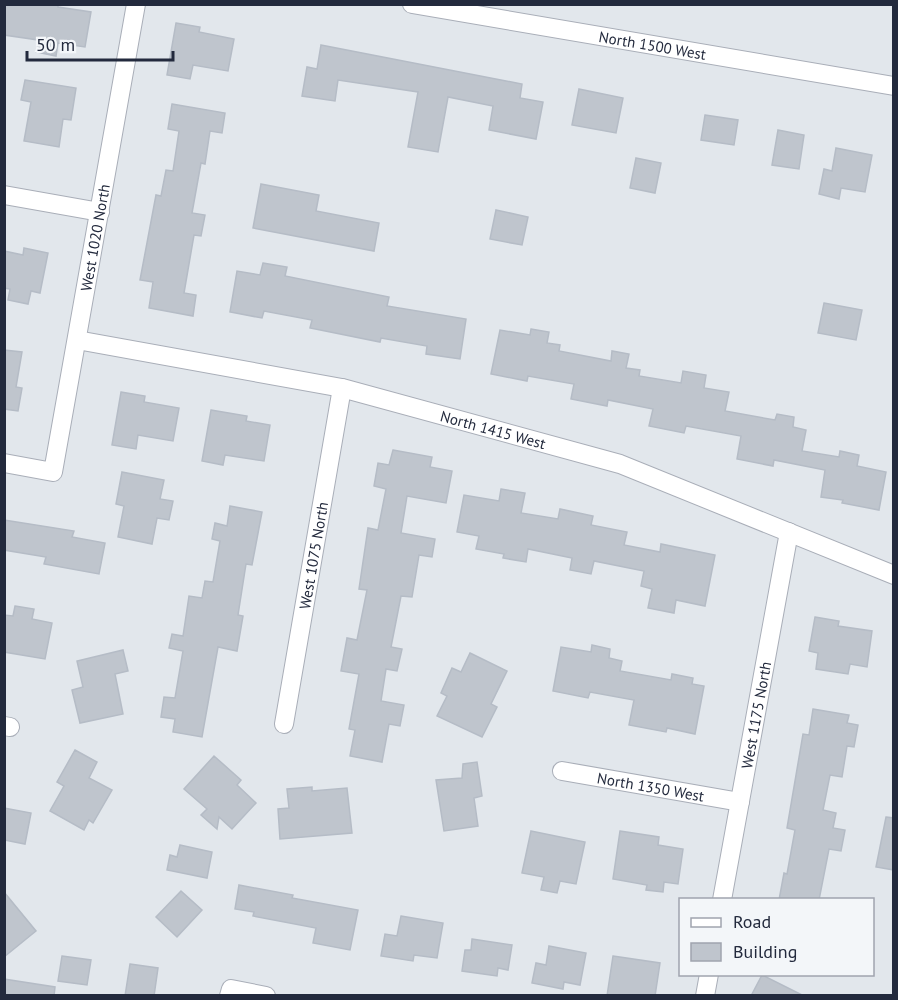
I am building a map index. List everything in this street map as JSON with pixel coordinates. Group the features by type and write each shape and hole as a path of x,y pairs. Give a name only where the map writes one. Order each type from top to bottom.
{"street":[{"name":"West 1020 North","path":"4,463 53,471 136,4"},
{"name":"North 1500 West","path":"412,4 894,86"},
{"path":"4,195 100,212"},
{"name":"North 1415 West","path":"77,340 342,388 620,464 894,575"},
{"name":"West 1075 North","path":"284,724 342,388"},
{"name":"West 1175 North","path":"722,898 789,532"},
{"name":"North 1350 West","path":"562,771 740,802"},
{"path":"705,996 709,976"},
{"path":"230,992 266,996"}],"building":[{"path":"4,4 58,4 58,7 91,12 85,47 58,43 56,56 36,52 38,40 4,35"},
{"path":"176,23 200,27 199,32 234,39 228,71 193,65 190,79 167,75"},
{"path":"321,45 522,84 520,98 543,102 536,139 489,130 493,106 448,97 438,152 408,147 418,92 338,80 335,101 302,96 307,67 317,69"},
{"path":"25,80 76,88 71,120 63,119 59,147 24,141 31,102 21,100"},
{"path":"579,89 623,98 616,133 572,125"},
{"path":"172,104 225,113 222,133 210,131 205,164 201,163 192,213 205,215 201,236 194,235 184,293 196,295 193,316 149,308 153,282 140,280 156,195 161,196 166,170 173,171 179,131 168,129"},
{"path":"705,115 738,120 734,145 701,140"},
{"path":"778,130 804,135 799,169 772,165"},
{"path":"836,148 872,155 865,192 841,188 839,199 819,194 824,169 832,171"},
{"path":"636,158 661,163 655,193 630,188"},
{"path":"261,184 319,195 316,211 379,223 374,251 253,228"},
{"path":"496,210 528,217 522,245 490,239"},
{"path":"24,248 48,253 40,293 31,291 28,304 8,300 10,289 4,288 4,251 23,255"},
{"path":"263,263 287,267 285,276 389,297 387,306 466,319 460,359 426,354 427,346 381,338 380,342 310,328 312,320 264,311 262,318 230,312 237,271 260,275"},
{"path":"824,303 862,310 856,340 818,333"},
{"path":"531,329 549,332 547,343 560,345 559,351 611,361 612,351 629,354 626,368 640,370 639,376 681,383 683,371 706,375 704,388 729,392 725,411 775,420 777,414 794,417 793,427 806,430 802,451 839,457 840,451 859,455 857,466 886,472 879,510 842,503 843,500 821,497 825,470 774,460 773,466 737,459 741,436 686,426 684,433 649,426 653,409 608,400 607,406 571,399 574,384 528,376 527,381 491,374 500,330 530,335"},
{"path":"4,350 22,352 16,387 22,388 18,411 4,409"},
{"path":"121,392 145,396 144,402 179,408 173,441 138,435 136,449 112,445"},
{"path":"211,410 247,416 246,421 270,425 264,461 225,455 223,465 202,461"},
{"path":"393,450 432,457 430,467 452,471 446,503 407,496 401,533 435,539 432,557 419,555 412,597 401,596 391,647 402,649 397,671 386,669 381,701 404,705 400,726 389,724 382,762 350,756 355,730 349,729 359,674 341,671 347,638 357,640 367,590 359,589 368,528 378,530 386,489 374,486 378,463 389,465"},
{"path":"122,472 164,480 160,499 173,501 169,520 157,518 152,544 118,537 124,506 116,504"},
{"path":"501,489 525,493 521,513 558,519 560,509 593,516 591,525 627,532 624,545 660,552 661,544 715,555 705,606 676,600 674,613 648,608 652,589 641,586 644,571 594,561 591,574 570,570 572,558 528,549 526,562 503,558 504,554 476,549 479,536 457,532 464,495 499,501"},
{"path":"230,506 262,512 252,565 246,564 238,615 243,616 237,651 218,647 202,737 173,732 175,719 161,717 164,697 175,698 183,651 169,648 172,634 183,636 189,596 202,598 205,581 213,582 220,541 212,539 215,523 227,526"},
{"path":"4,520 74,531 72,537 105,543 99,574 44,564 46,557 4,550"},
{"path":"15,606 34,609 32,619 52,623 45,659 4,652 4,615 13,616"},
{"path":"815,617 839,621 838,626 872,631 867,667 850,664 848,674 816,669 818,653 809,651"},
{"path":"592,645 610,649 609,658 622,661 620,671 671,680 672,674 693,678 692,684 704,686 695,734 667,728 666,732 629,725 634,700 590,692 588,698 553,691 561,647 591,652"},
{"path":"123,650 128,671 115,674 123,714 80,723 72,690 83,687 77,661"},
{"path":"470,653 507,671 491,704 497,707 482,737 437,716 447,696 441,693 452,668 461,672"},
{"path":"813,709 849,715 847,723 858,725 854,747 847,746 842,777 830,775 823,810 836,813 833,828 845,830 841,851 829,849 819,898 779,898 784,873 787,874 795,830 787,828 803,734 809,735"},
{"path":"75,750 97,762 89,778 112,790 93,823 89,820 84,830 50,811 64,786 57,782"},
{"path":"214,756 241,780 237,785 256,803 232,829 219,817 217,829 201,815 207,809 184,789"},
{"path":"477,762 482,796 474,798 478,826 444,831 436,780 462,778 463,764"},
{"path":"312,787 312,791 347,788 352,833 280,839 278,809 289,808 287,789"},
{"path":"4,808 31,813 25,844 4,840"},
{"path":"886,817 894,818 894,870 876,867"},
{"path":"531,831 585,842 576,884 560,881 557,893 541,890 544,877 522,873"},
{"path":"620,831 659,837 658,845 683,849 678,884 664,882 663,892 646,890 647,885 613,879"},
{"path":"180,845 212,852 207,878 167,870 170,855 177,857"},
{"path":"239,885 293,895 292,898 358,910 350,950 313,943 316,928 253,916 254,912 235,909"},
{"path":"181,891 202,910 177,937 156,917"},
{"path":"4,892 36,931 4,957"},
{"path":"401,916 443,923 437,958 414,955 413,961 381,956 385,934 397,936"},
{"path":"472,939 512,945 508,970 498,968 497,976 462,971 465,950 471,950"},
{"path":"549,946 586,953 580,985 564,982 563,989 532,983 536,963 546,965"},
{"path":"62,956 91,960 87,985 58,981"},
{"path":"613,956 660,963 655,996 607,996"},
{"path":"130,964 158,968 154,996 125,996"},
{"path":"761,976 764,976 804,996 751,996"},
{"path":"4,979 55,987 54,996 4,996"}]}
